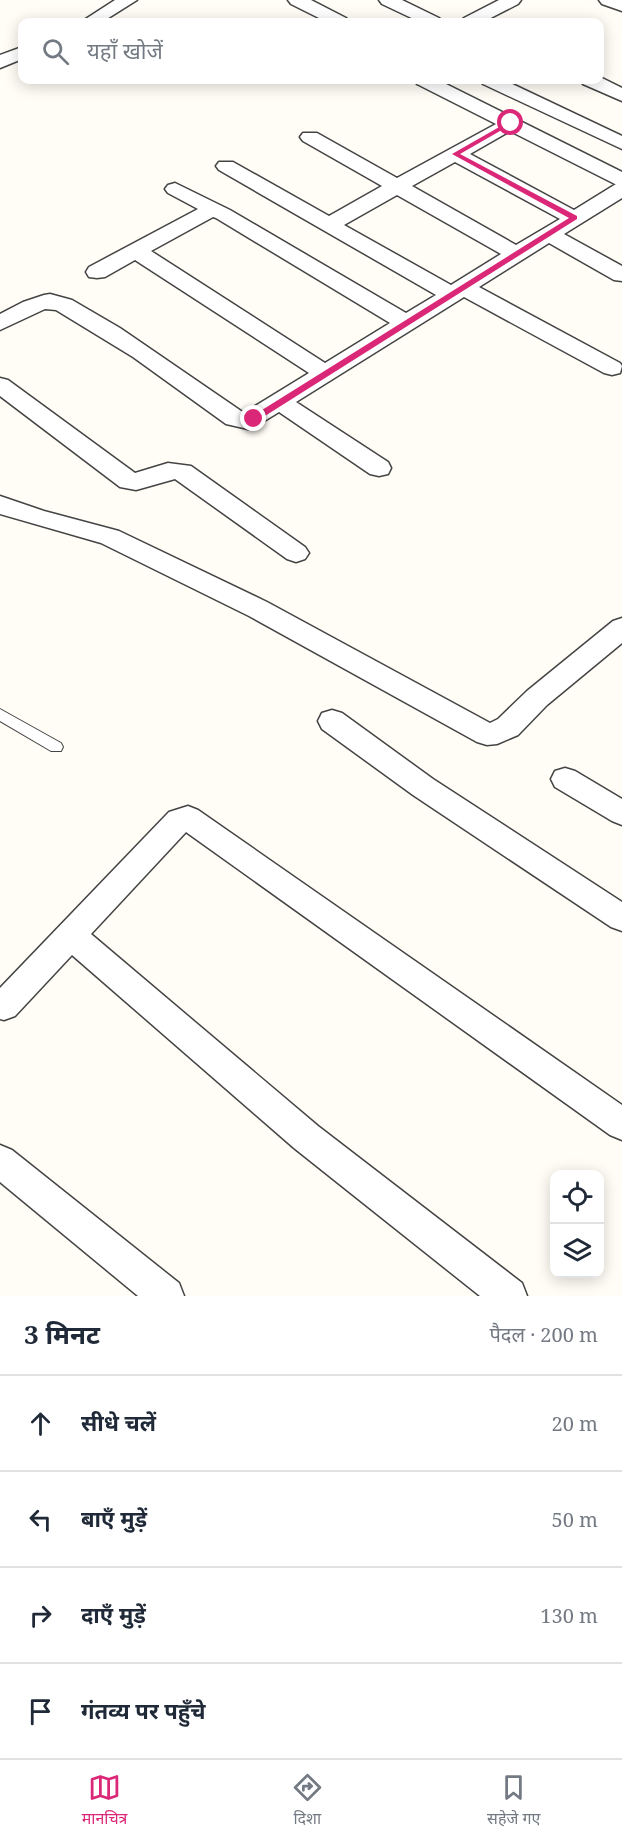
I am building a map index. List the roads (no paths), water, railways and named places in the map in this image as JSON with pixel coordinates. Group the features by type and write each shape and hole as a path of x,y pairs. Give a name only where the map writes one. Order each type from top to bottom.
{"street":[{"path":"97,18 128,0"},
{"path":"297,0 332,18"},
{"path":"388,0 426,18"},
{"path":"608,0 622,6"},
{"path":"476,18 504,1"},
{"path":"0,62 18,54"},
{"path":"432,84 622,180"},
{"path":"498,84 622,143"},
{"path":"599,84 622,95"},
{"path":"328,225 511,123"},
{"path":"310,137 516,254"},
{"path":"455,154 574,218"},
{"path":"226,166 328,225 612,368"},
{"path":"175,189 406,323"},
{"path":"0,323 41,303 58,302 119,336 234,418 248,421 281,403 622,189"},
{"path":"98,272 213,209"},
{"path":"548,234 622,275"},
{"path":"136,251 327,374"},
{"path":"0,385 129,481 145,481 170,471 182,472 296,554"},
{"path":"281,403 379,468"},
{"path":"0,504 41,520 86,529 110,537 258,609 487,734 497,733 508,727 537,698 622,628"},
{"path":"332,720 423,788 622,918"},
{"path":"565,779 622,813"},
{"path":"4,1006 179,820 188,818 622,1124"},
{"path":"70,935 306,1137 509,1296"},
{"path":"0,1161 166,1296"}],"lane":[{"path":"0,714 56,747"}]}
